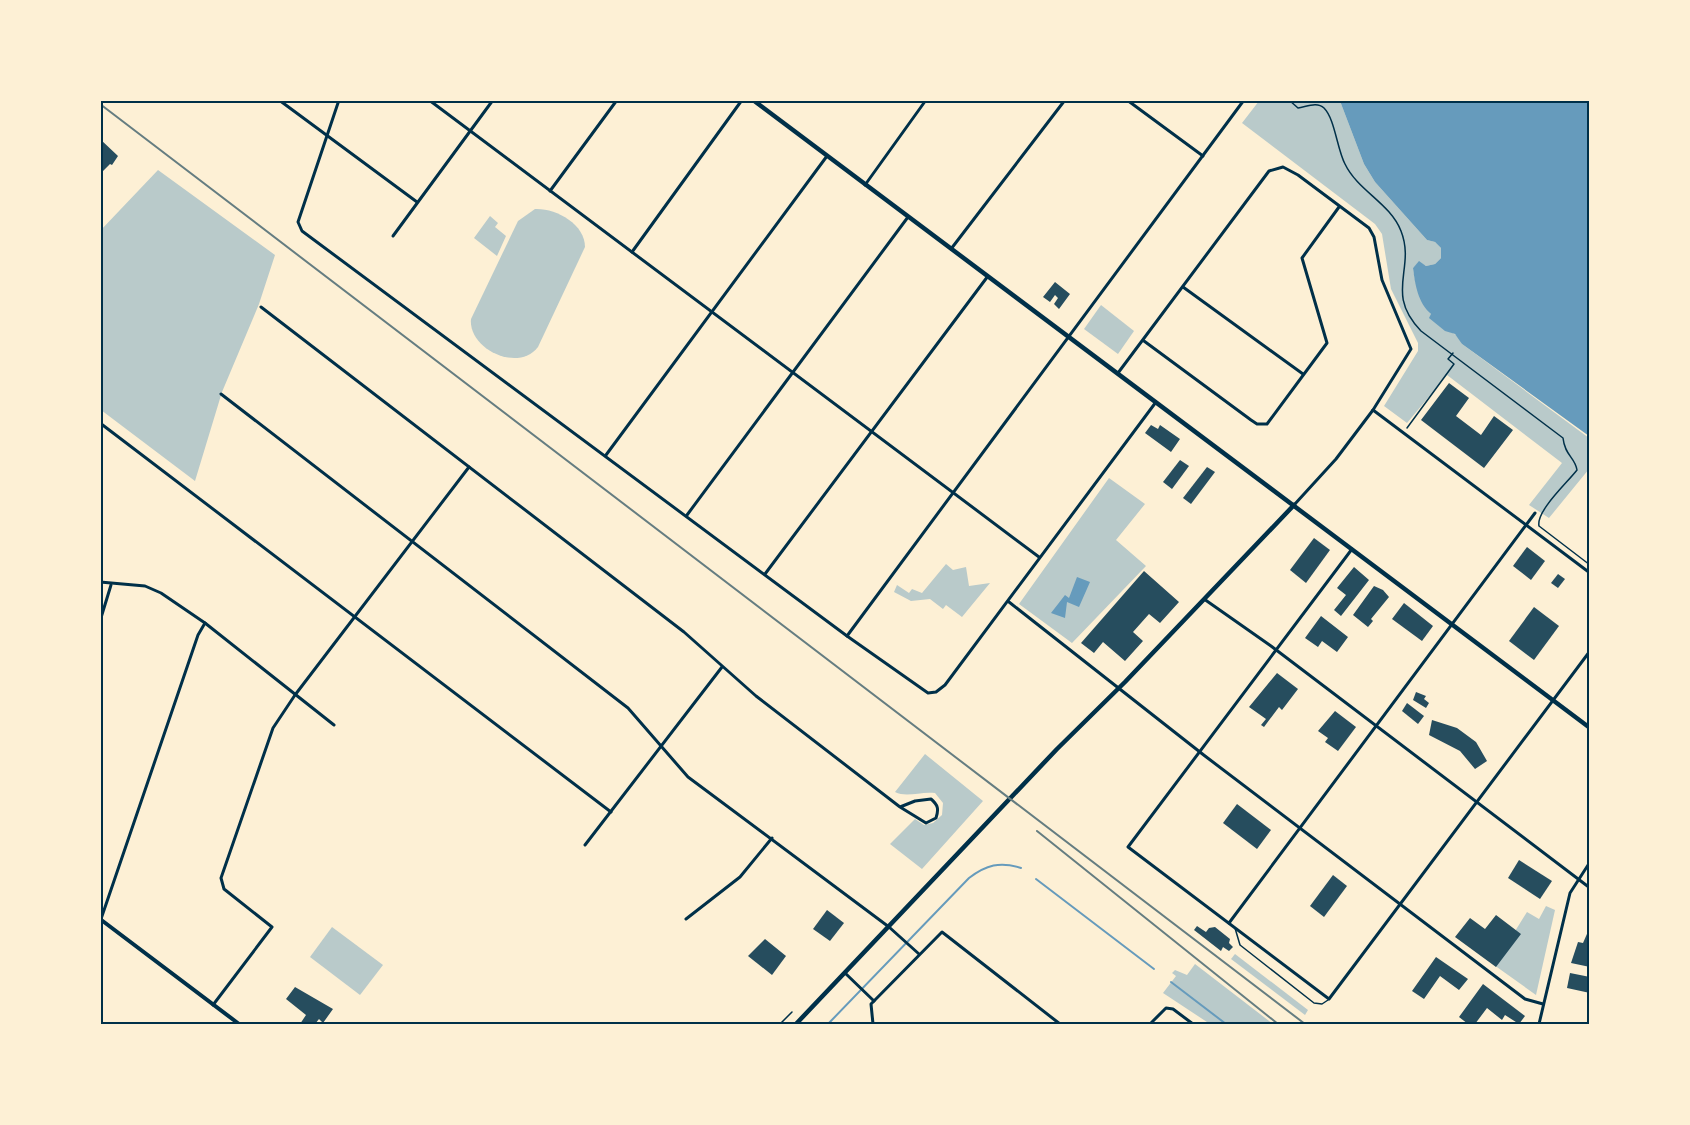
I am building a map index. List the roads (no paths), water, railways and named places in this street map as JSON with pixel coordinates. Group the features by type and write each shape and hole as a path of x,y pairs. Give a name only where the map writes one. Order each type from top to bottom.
{"main road":[{"path":"753,100 1590,728"},
{"path":"796,1024 1057,749 1118,689 1294,505"}],"street":[{"path":"279,100 417,202"},
{"path":"339,100 298,226 847,636 928,693 936,692 945,685 1156,402"},
{"path":"429,100 874,431 1039,557"},
{"path":"393,236 493,100"},
{"path":"550,191 617,100"},
{"path":"632,252 742,100"},
{"path":"865,184 926,100"},
{"path":"951,249 1065,100"},
{"path":"1127,100 1203,156"},
{"path":"847,636 1244,100"},
{"path":"606,455 827,156"},
{"path":"1118,373 1269,171 1283,167 1298,175 1369,228 1374,237 1382,280 1411,349 1372,410 1323,477 1294,505"},
{"path":"1144,340 1257,424 1267,424 1327,343 1302,258 1340,207"},
{"path":"687,515 795,373 908,217"},
{"path":"765,574 988,276"},
{"path":"1183,287 1303,374"},
{"path":"261,307 684,632 722,667 900,807 926,823 936,819 938,811 936,803 931,799 915,801 900,807"},
{"path":"221,394 628,708 688,777 889,927 919,954"},
{"path":"1372,410 1590,573"},
{"path":"100,423 611,812"},
{"path":"213,1005 272,927 224,889 221,878 273,728 295,695 469,467"},
{"path":"1229,923 1535,513"},
{"path":"1352,549 1128,847 1329,999 1590,651"},
{"path":"100,582 153,588 205,623 334,725"},
{"path":"100,621 111,585"},
{"path":"1204,598 1590,888"},
{"path":"1008,602 1200,752 1525,999 1543,1004"},
{"path":"205,623 198,635 101,919 239,1024"},
{"path":"585,845 722,667"},
{"path":"686,919 740,877 772,838"},
{"path":"1539,1024 1570,893 1590,862"},
{"path":"873,1024 871,1004 942,932 1060,1024"},
{"path":"845,973 874,1001"},
{"path":"1150,1024 1166,1008 1173,1009 1193,1024"}],"lane":[{"path":"1235,928 1240,945 1314,1003 1322,1004 1329,999"}],"water":[{"path":"1340,101 1589,101 1589,436 1462,344 1455,334 1445,331 1429,318 1431,314 1420,299 1413,268 1419,261 1426,266 1435,264 1441,258 1441,248 1435,242 1427,240 1375,182 1364,164"},
{"path":"1077,577 1090,582 1079,607 1067,602 1065,618 1051,613 1065,595 1069,598"}],"waterway":[{"path":"828,1024 969,878 981,870 994,866 1006,865 1021,868"},
{"path":"1036,879 1154,969"},
{"path":"1171,982 1226,1024"}],"railway":[{"path":"100,104 1305,1024"},
{"path":"1037,831 1278,1024"}]}
